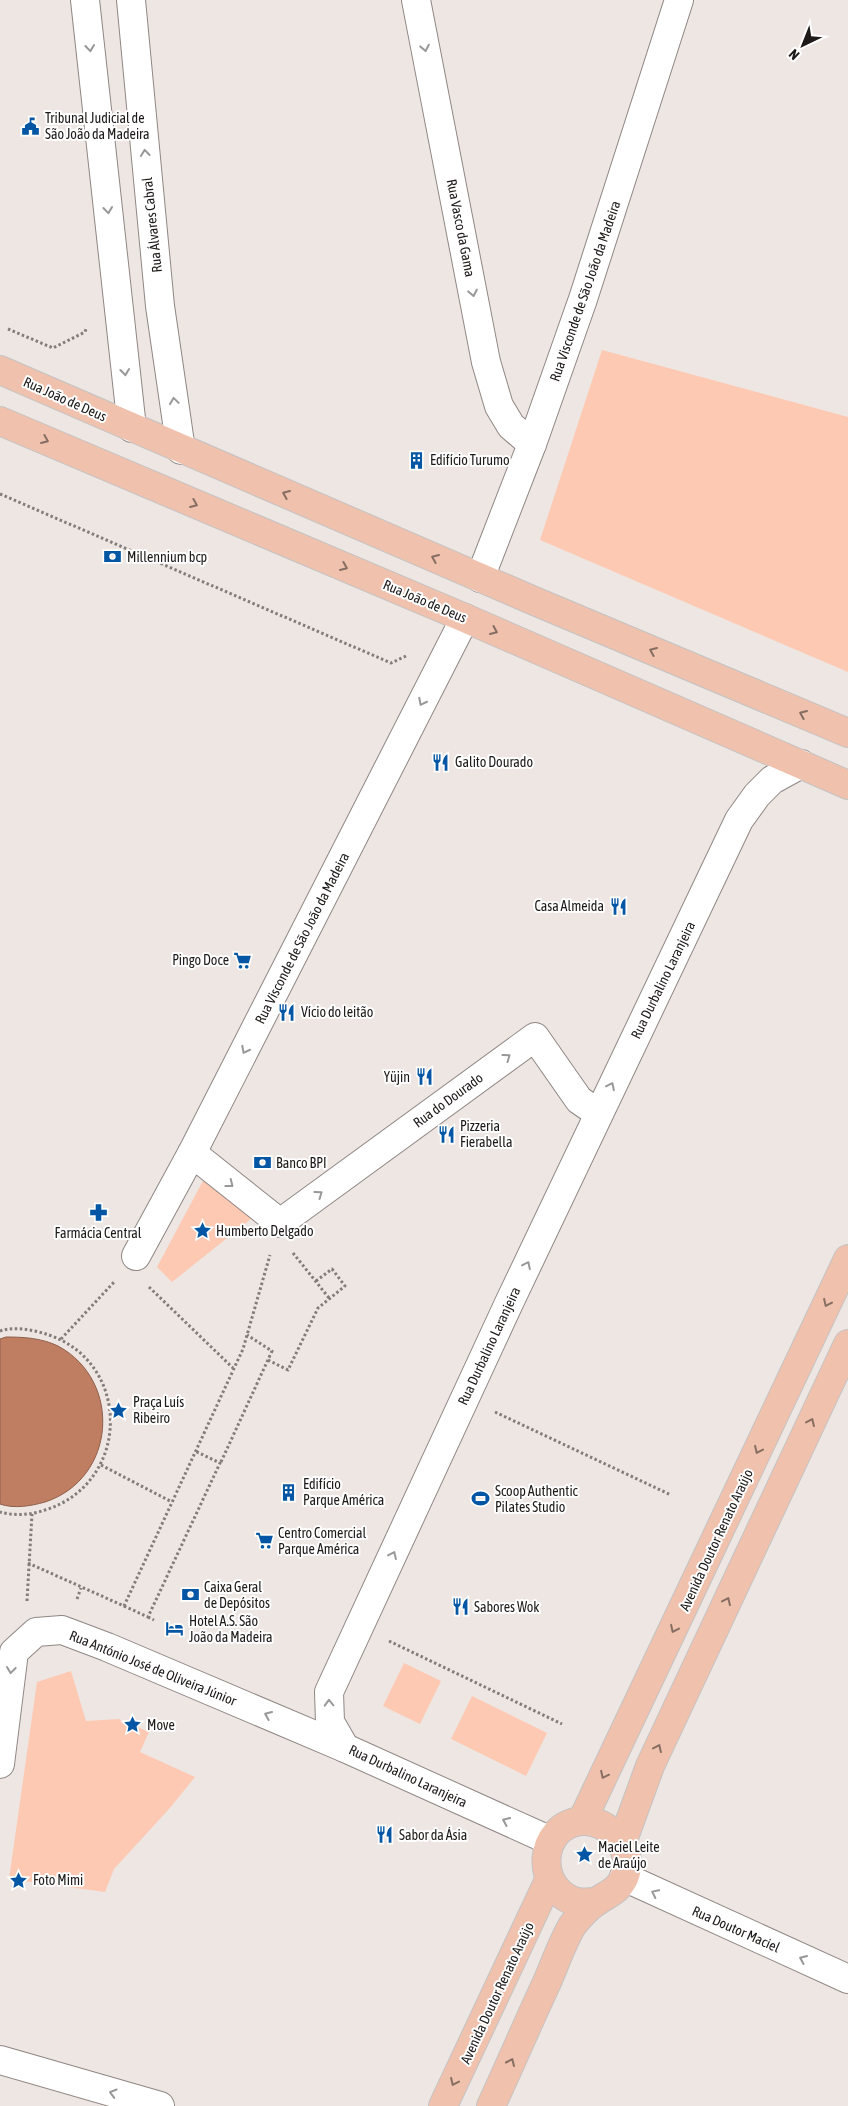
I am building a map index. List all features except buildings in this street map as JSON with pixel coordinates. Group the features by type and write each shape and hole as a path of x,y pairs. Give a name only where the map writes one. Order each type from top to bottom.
{"main road":[{"name":"Rua João de Deus","path":"0,370 480,578 848,733"},
{"name":"Rua João de Deus","path":"0,421 464,618 848,785"},
{"name":"Avenida Doutor Renato Araújo","path":"582,1821 848,1259"},
{"path":"622,1843 650,1766 848,1344"},
{"path":"491,2106 573,1926 596,1902 612,1893 624,1877 627,1860 622,1843 606,1826 582,1821 564,1827 551,1841 545,1861 550,1880 561,1894 577,1902 596,1902"},
{"name":"Avenida Doutor Renato Araújo","path":"443,2106 550,1880"}],"street":[{"path":"85,0 132,428"},
{"name":"Rua Álvares Cabral","path":"130,0 160,306 182,450"},
{"name":"Rua Vasco da Gama","path":"416,0 486,362 499,406 511,426 532,444"},
{"name":"Rua Visconde de São João da Madeira","path":"480,578 532,444 586,290 679,0"},
{"name":"Rua Visconde de São João da Madeira","path":"132,1262 192,1153 464,618"},
{"name":"Rua Durbalino Laranjeira","path":"551,1841 345,1748 330,1722 329,1692 598,1113 740,820 758,795 772,780 801,764"},
{"name":"Rua do Dourado","path":"280,1223 535,1037 579,1100 598,1113"},
{"path":"192,1153 280,1223"},
{"name":"Rua António José de Oliveira Júnior","path":"36,1632 62,1630 107,1647 345,1748"},
{"path":"0,1764 14,1652 36,1632"},
{"name":"Rua Doutor Maciel","path":"624,1877 848,1978"},
{"path":"0,2060 160,2106"}],"path":[{"path":"0,494 391,663"},
{"path":"124,1606 243,1349 280,1223"},
{"path":"61,1339 132,1262 234,1368"},
{"path":"302,1264 329,1298"},
{"path":"268,1360 288,1370 318,1308 345,1286 332,1269 316,1281"},
{"path":"0,1331 33,1330 61,1339 85,1357 102,1380 111,1408 110,1437 101,1465 84,1489 60,1506 32,1514 0,1512"},
{"path":"148,1617 272,1351 247,1335"},
{"path":"494,1412 671,1495"},
{"path":"195,1451 220,1463"},
{"path":"101,1465 172,1502"},
{"path":"214,1477 219,1480"},
{"path":"32,1514 28,1562 27,1617 36,1632"},
{"path":"28,1562 154,1620"},
{"path":"386,1639 562,1724"}],"shaded area":[{"path":"602,350 848,417 848,672 540,540"},
{"path":"204,1179 251,1219 172,1282 157,1267"},
{"path":"6,1337 32,1338 58,1346 79,1362 93,1382 101,1405 102,1428 97,1452 86,1473 69,1490 45,1502 34,1505 11,1506 0,1504 0,1339"},
{"path":"404,1663 441,1681 420,1724 383,1706"},
{"path":"71,1671 86,1721 119,1719 149,1732 140,1752 195,1777 169,1809 114,1869 105,1892 9,1879 37,1682"},
{"path":"472,1696 547,1733 526,1776 451,1739"}],"place":[{"name":"Tribunal Judicial de São João da Madeira","path":"31,126"},
{"name":"Edifício Turumo","path":"416,460"},
{"name":"Millennium bcp","path":"113,557"},
{"name":"Galito Dourado","path":"441,762"},
{"name":"Casa Almeida","path":"618,906"},
{"name":"Pingo Doce","path":"243,960"},
{"name":"Vício do leitão","path":"287,1012"},
{"name":"Yüjin","path":"424,1077"},
{"name":"Pizzeria Fierabella","path":"446,1134"},
{"name":"Banco BPI","path":"262,1163"},
{"name":"Farmácia Central","path":"98,1213"},
{"name":"Humberto Delgado","path":"202,1231"},
{"name":"Praça Luís Ribeiro","path":"119,1410"},
{"name":"Edifício Parque América","path":"289,1492"},
{"name":"Scoop Authentic Pilates Studio","path":"481,1499"},
{"name":"Centro Comercial Parque América","path":"264,1541"},
{"name":"Caixa Geral de Depósitos","path":"190,1595"},
{"name":"Sabores Wok","path":"460,1607"},
{"name":"Hotel A.S. São João da Madeira","path":"175,1629"},
{"name":"Move","path":"133,1725"},
{"name":"Sabor da Ásia","path":"385,1835"},
{"name":"Maciel Leite de Araújo","path":"584,1855"},
{"name":"Foto Mimi","path":"19,1880"}]}
